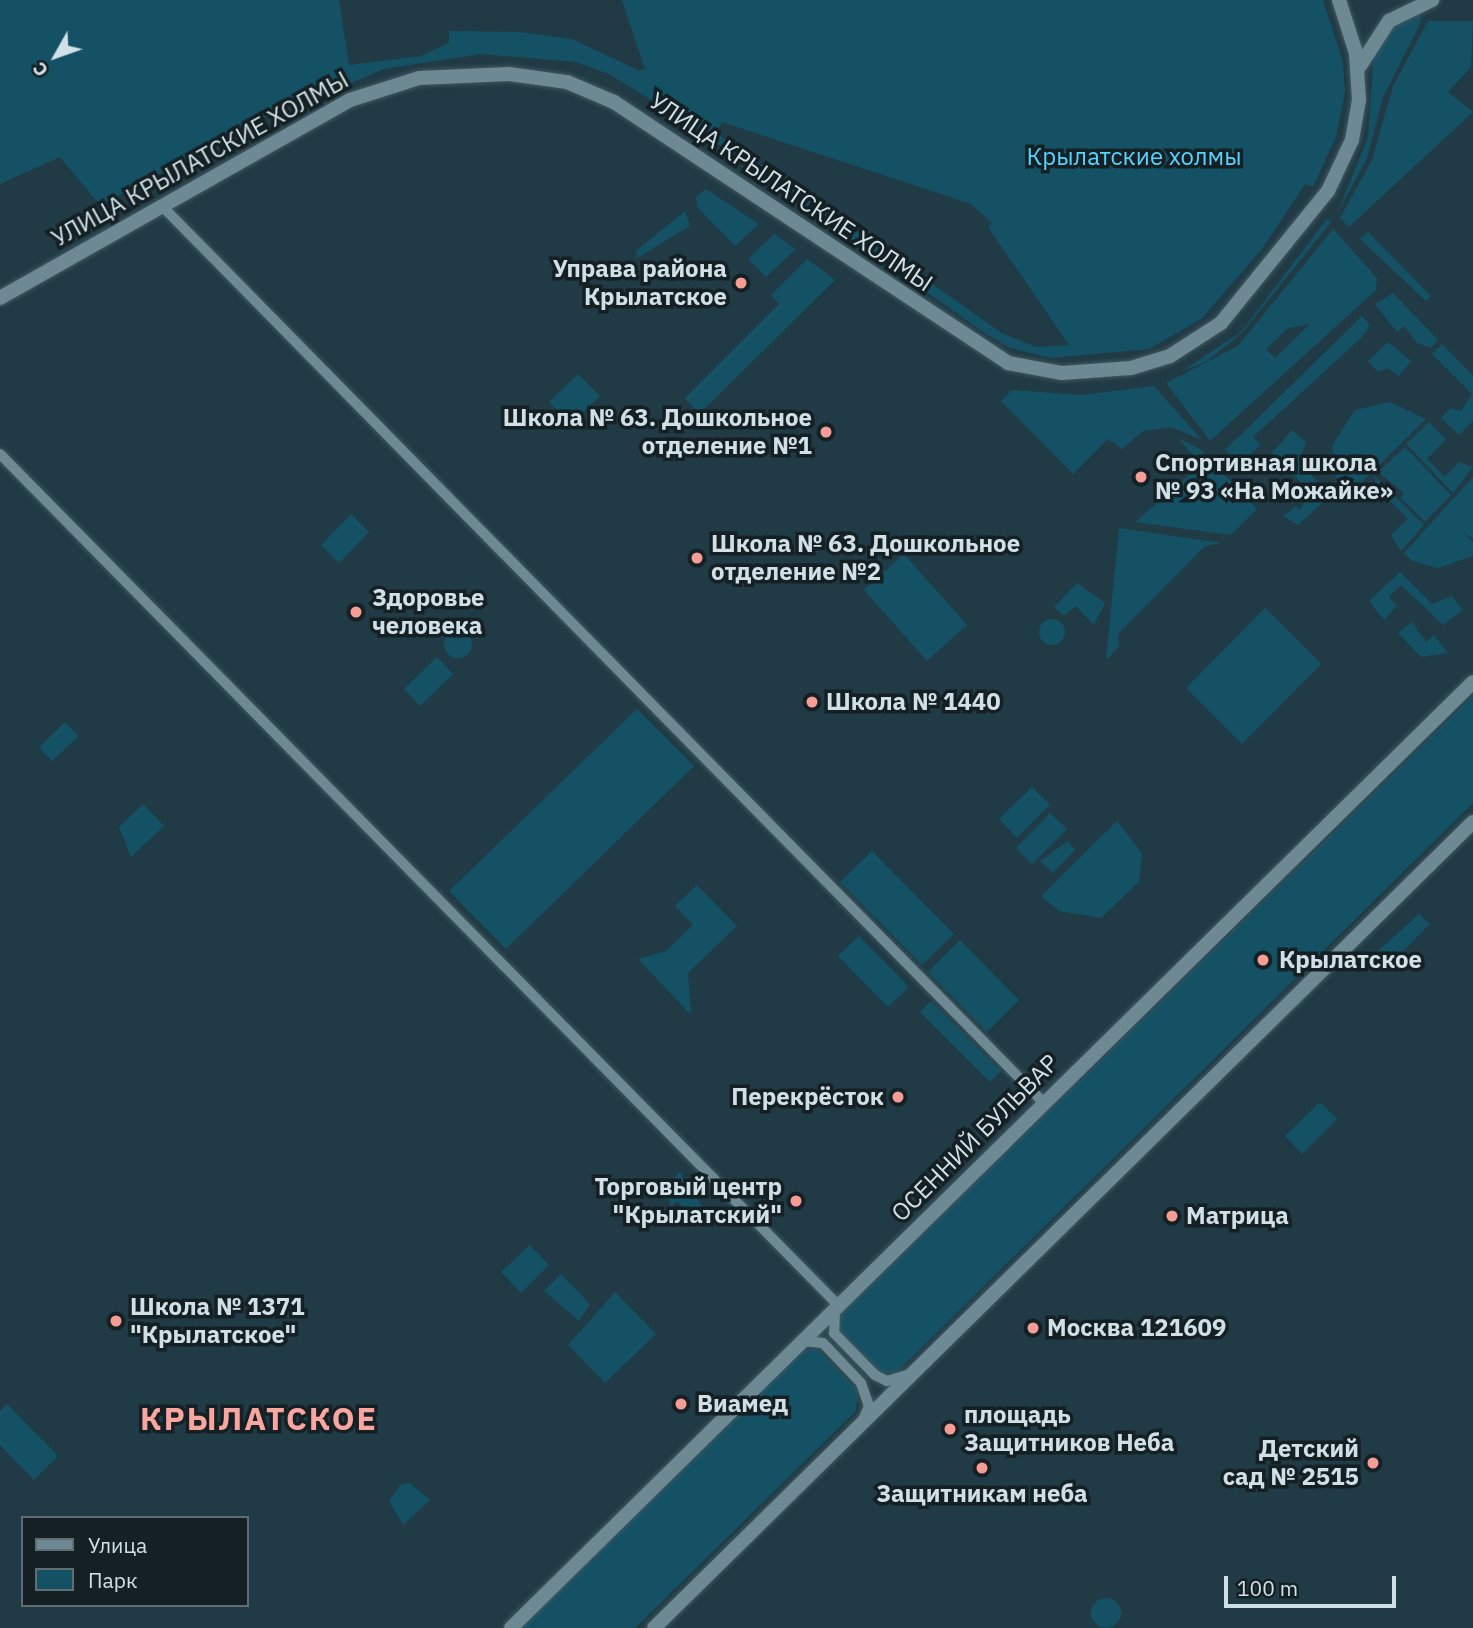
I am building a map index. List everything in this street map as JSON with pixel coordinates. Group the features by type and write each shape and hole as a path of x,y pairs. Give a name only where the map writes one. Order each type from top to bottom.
{"street":[{"name":"УЛИЦА КРЫЛАТСКИЕ ХОЛМЫ","path":"0,298 161,205 374,89 441,74 557,80 596,92 667,133 987,352 1030,370 1097,373 1180,351 1215,329 1250,294 1342,164 1355,126 1358,70 1339,0"},
{"path":"1358,70 1389,21 1432,0"},
{"path":"161,205 1042,1102"},
{"path":"0,454 837,1306 834,1333 875,1375 887,1381 916,1371"},
{"name":"ОСЕННИЙ БУЛЬВАР","path":"511,1628 1042,1102 1473,682"},
{"path":"654,1628 1473,822"},
{"path":"795,1347 819,1341 861,1383 869,1406 858,1429"}],"green space":[{"name":"Крылатские холмы","path":"0,0 339,0 349,65 421,56 449,43 449,31 519,32 572,39 640,71 645,69 622,0 1323,0 1343,62 1345,93 1336,137 1313,187 1305,184 1262,249 1201,319 1149,349 1051,358 1010,348 986,334 684,120 609,74 576,62 480,54 384,69 311,100 308,95 100,205 60,157 0,184","holes":["722,122 971,204 992,223 988,227 1069,345 1036,347 1002,333 716,133"]},
{"path":"1420,10 1421,22 1383,97 1367,158 1337,214 1368,137 1374,52 1382,33"},
{"path":"1428,21 1473,21 1471,67 1448,92 1473,112 1349,227 1340,218 1372,160 1393,86"},
{"path":"706,189 759,224 735,246 697,207 696,197"},
{"path":"685,211 690,226 637,258 636,251"},
{"path":"1327,219 1331,222 1242,333 1207,361 1181,372 1241,332"},
{"path":"1333,229 1377,278 1376,290 1210,441 1166,383 1238,346","holes":["1310,324 1275,358 1266,349 1288,328"]},
{"path":"1368,232 1431,296 1426,301 1360,239"},
{"path":"774,234 796,249 766,277 748,259"},
{"path":"807,259 835,280 700,413 685,398 779,304 771,295"},
{"path":"1393,293 1438,340 1431,348 1417,343 1404,326 1397,332 1375,304"},
{"path":"1362,316 1370,325 1362,337 1253,437 1261,445 1236,467 1226,449"},
{"path":"1388,342 1411,361 1399,376 1387,368 1378,372 1368,361"},
{"path":"1442,344 1473,376 1473,421 1459,435 1441,418 1451,408 1461,411 1472,394 1432,354"},
{"path":"578,374 600,396 570,424 549,402"},
{"path":"1154,386 1202,440 1171,427 1143,431 1122,449 1108,439 1073,474 1001,401 1012,390 1081,395"},
{"path":"1390,402 1426,419 1356,488 1362,495 1358,500 1347,482 1340,488 1336,482 1332,446 1355,410"},
{"path":"1429,422 1446,439 1427,459 1445,477 1459,462 1473,467 1453,493 1406,444"},
{"path":"1292,430 1306,442 1299,461 1330,496 1298,525 1283,516 1296,506 1300,510 1310,492 1272,453"},
{"path":"1178,438 1200,449 1257,509 1231,535 1135,522 1201,465"},
{"path":"1405,447 1451,495 1425,522 1401,498 1404,493 1378,472"},
{"path":"1374,475 1424,525 1401,551 1391,535 1408,519 1376,487"},
{"path":"1473,477 1473,539 1462,531 1473,542 1473,556 1438,568 1412,561 1404,553"},
{"path":"351,514 369,532 339,563 321,545"},
{"path":"1119,528 1222,543 1205,546 1118,634 1119,647 1106,660"},
{"path":"904,554 967,625 927,661 864,590"},
{"path":"1400,572 1432,604 1452,596 1463,610 1443,625 1401,585 1389,597 1397,606 1384,620 1369,601"},
{"path":"1077,583 1105,603 1094,625 1076,606 1064,616 1054,607"},
{"path":"1265,608 1321,664 1242,744 1186,688"},
{"path":"1052,619 1061,623 1065,632 1061,641 1052,645 1043,641 1039,632 1043,623"},
{"path":"1412,622 1426,642 1434,635 1448,653 1421,657 1398,633"},
{"path":"458,630 468,634 472,644 468,654 458,658 448,654 444,644 448,634"},
{"path":"437,657 453,674 420,706 404,689"},
{"path":"1473,696 1473,803 897,1372 881,1374 838,1331 836,1319"},
{"path":"637,709 694,766 506,949 449,891"},
{"path":"65,722 79,736 52,761 39,747"},
{"path":"1032,787 1050,805 1017,838 999,819"},
{"path":"143,804 164,826 131,857 119,827"},
{"path":"1050,813 1067,829 1032,864 1016,848"},
{"path":"1117,821 1142,853 1139,882 1101,918 1059,911 1041,896"},
{"path":"1068,841 1075,850 1053,873 1040,861"},
{"path":"872,851 954,934 922,965 840,882"},
{"path":"697,885 737,926 688,973 691,1015 638,959 666,951 693,925 675,906"},
{"path":"1419,914 1430,924 1381,973 1368,960"},
{"path":"859,936 909,987 888,1007 838,956"},
{"path":"960,940 1019,1000 987,1032 928,972"},
{"path":"931,1001 1001,1071 990,1082 920,1012"},
{"path":"1320,1102 1337,1119 1302,1154 1285,1136"},
{"path":"680,1172 702,1206 692,1216 677,1201 671,1207 666,1186"},
{"path":"530,1245 549,1265 521,1293 501,1272"},
{"path":"561,1274 590,1304 579,1321 544,1291"},
{"path":"615,1292 656,1334 605,1383 568,1345"},
{"path":"803,1349 819,1350 858,1391 856,1411 635,1628 522,1628"},
{"path":"7,1404 58,1456 34,1480 0,1445 0,1411"},
{"path":"410,1483 430,1500 403,1525 389,1501 400,1485"},
{"path":"1106,1598 1117,1602 1121,1613 1117,1624 1106,1628 1095,1624 1091,1613 1095,1602"}],"place":[{"name":"Управа района Крылатское","path":"741,283"},
{"name":"Школа № 63. Дошкольное отделение №1","path":"826,432"},
{"name":"Спортивная школа № 93 «На Можайке»","path":"1141,477"},
{"name":"Школа № 63. Дошкольное отделение №2","path":"697,558"},
{"name":"Здоровье человека","path":"356,612"},
{"name":"Школа № 1440","path":"812,702"},
{"name":"Крылатское","path":"1263,960"},
{"name":"Перекрёсток","path":"898,1097"},
{"name":"Торговый центр \"Крылатский\"","path":"796,1201"},
{"name":"Матрица","path":"1172,1216"},
{"name":"Школа № 1371 \"Крылатское\"","path":"116,1321"},
{"name":"Москва 121609","path":"1033,1328"},
{"name":"Виамед","path":"681,1404"},
{"name":"площадь Защитников Неба","path":"950,1429"},
{"name":"Детский сад № 2515","path":"1373,1463"},
{"name":"Защитникам неба","path":"982,1468"}],"district":[{"name":"КРЫЛАТСКОЕ","path":"259,1418"}]}
